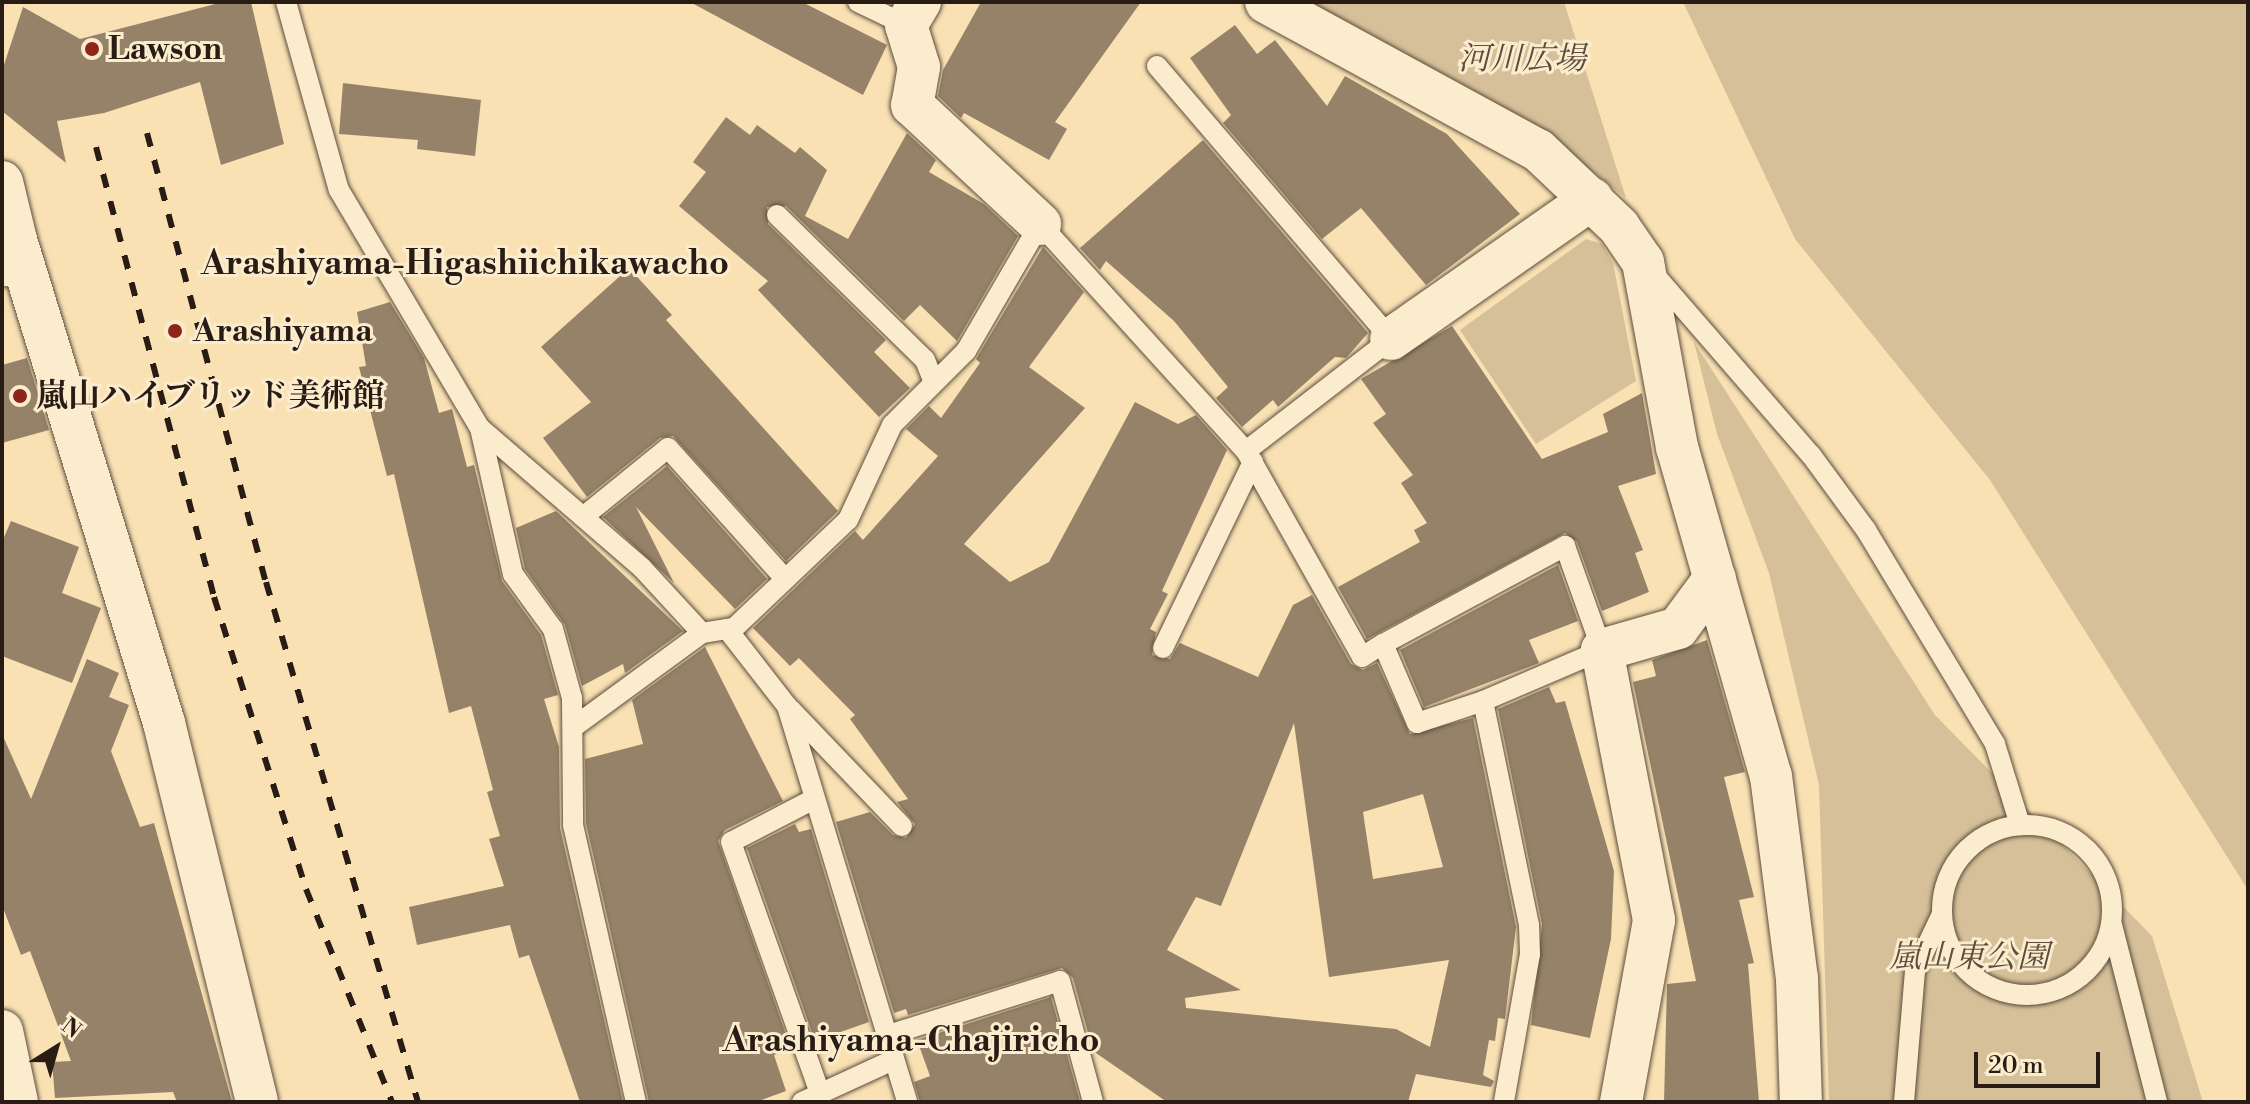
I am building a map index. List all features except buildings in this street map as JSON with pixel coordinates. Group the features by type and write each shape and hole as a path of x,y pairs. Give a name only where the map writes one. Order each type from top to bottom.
{"street":[{"path":"1266,2 1538,150 1592,199 1643,262 1677,447 1771,776 1797,978 1801,1102"},
{"path":"913,14 919,67 912,105 1040,224"},
{"path":"2,182 9,259 164,723 257,1102"},
{"path":"1391,339 1592,199"},
{"path":"1621,1102 1654,920 1602,650 1678,628 1715,578"},
{"path":"2,1031 17,1102"}],"lane":[{"path":"286,2 339,190 480,428 513,574 553,629 575,726 573,825 636,1102"},
{"path":"858,2 913,14"},
{"path":"1157,66 1391,339 1249,457 1163,648"},
{"path":"777,215 925,360 934,382"},
{"path":"575,726 702,633 727,629 848,520 892,425 966,351 1040,224 1249,457 1362,657 1383,644 1565,546 1602,650 1483,701 1417,723 1383,644"},
{"path":"1643,262 1811,455 1866,530 1912,616 1995,744 2020,825"},
{"path":"480,428 583,517 702,633"},
{"path":"583,517 668,448 785,579"},
{"path":"727,629 787,706 902,826"},
{"path":"1483,701 1529,925 1530,954 1504,1102"},
{"path":"787,706 907,1102"},
{"path":"814,799 731,842 811,1098 893,1060"},
{"path":"1904,1102 1915,971 1942,914 1944,888 1963,855 1994,831 2020,825 2045,826 2090,852 2105,874 2112,925 2157,1102"},
{"path":"1942,914 1958,960 1996,990 2021,995 2070,985 2104,949 2112,925"},
{"path":"885,1036 1060,981 1093,1102"}],"green space":[{"name":"河川広場","path":"1306,2 1564,2 1626,198 1565,150"},
{"path":"1683,2 2248,2 2248,890 1990,480 1795,239"},
{"path":"1586,239 1602,244 1613,263 1636,381 1536,444 1460,330"},
{"name":"嵐山東公園","path":"1694,342 1935,715 2152,936 2203,1102 1829,1102 1819,785 1769,573 1717,434"}],"railway":[{"path":"147,133 266,582 418,1102"},
{"path":"96,147 214,597 306,889 392,1102"}],"place":[{"name":"Lawson","path":"92,49"},
{"name":"Arashiyama","path":"175,331"},
{"name":"嵐山ハイブリッド美術館","path":"20,396"}],"district":[{"name":"Arashiyama-Higashiichikawacho","path":"465,265"},
{"name":"Arashiyama-Chajiricho","path":"911,1042"}]}
